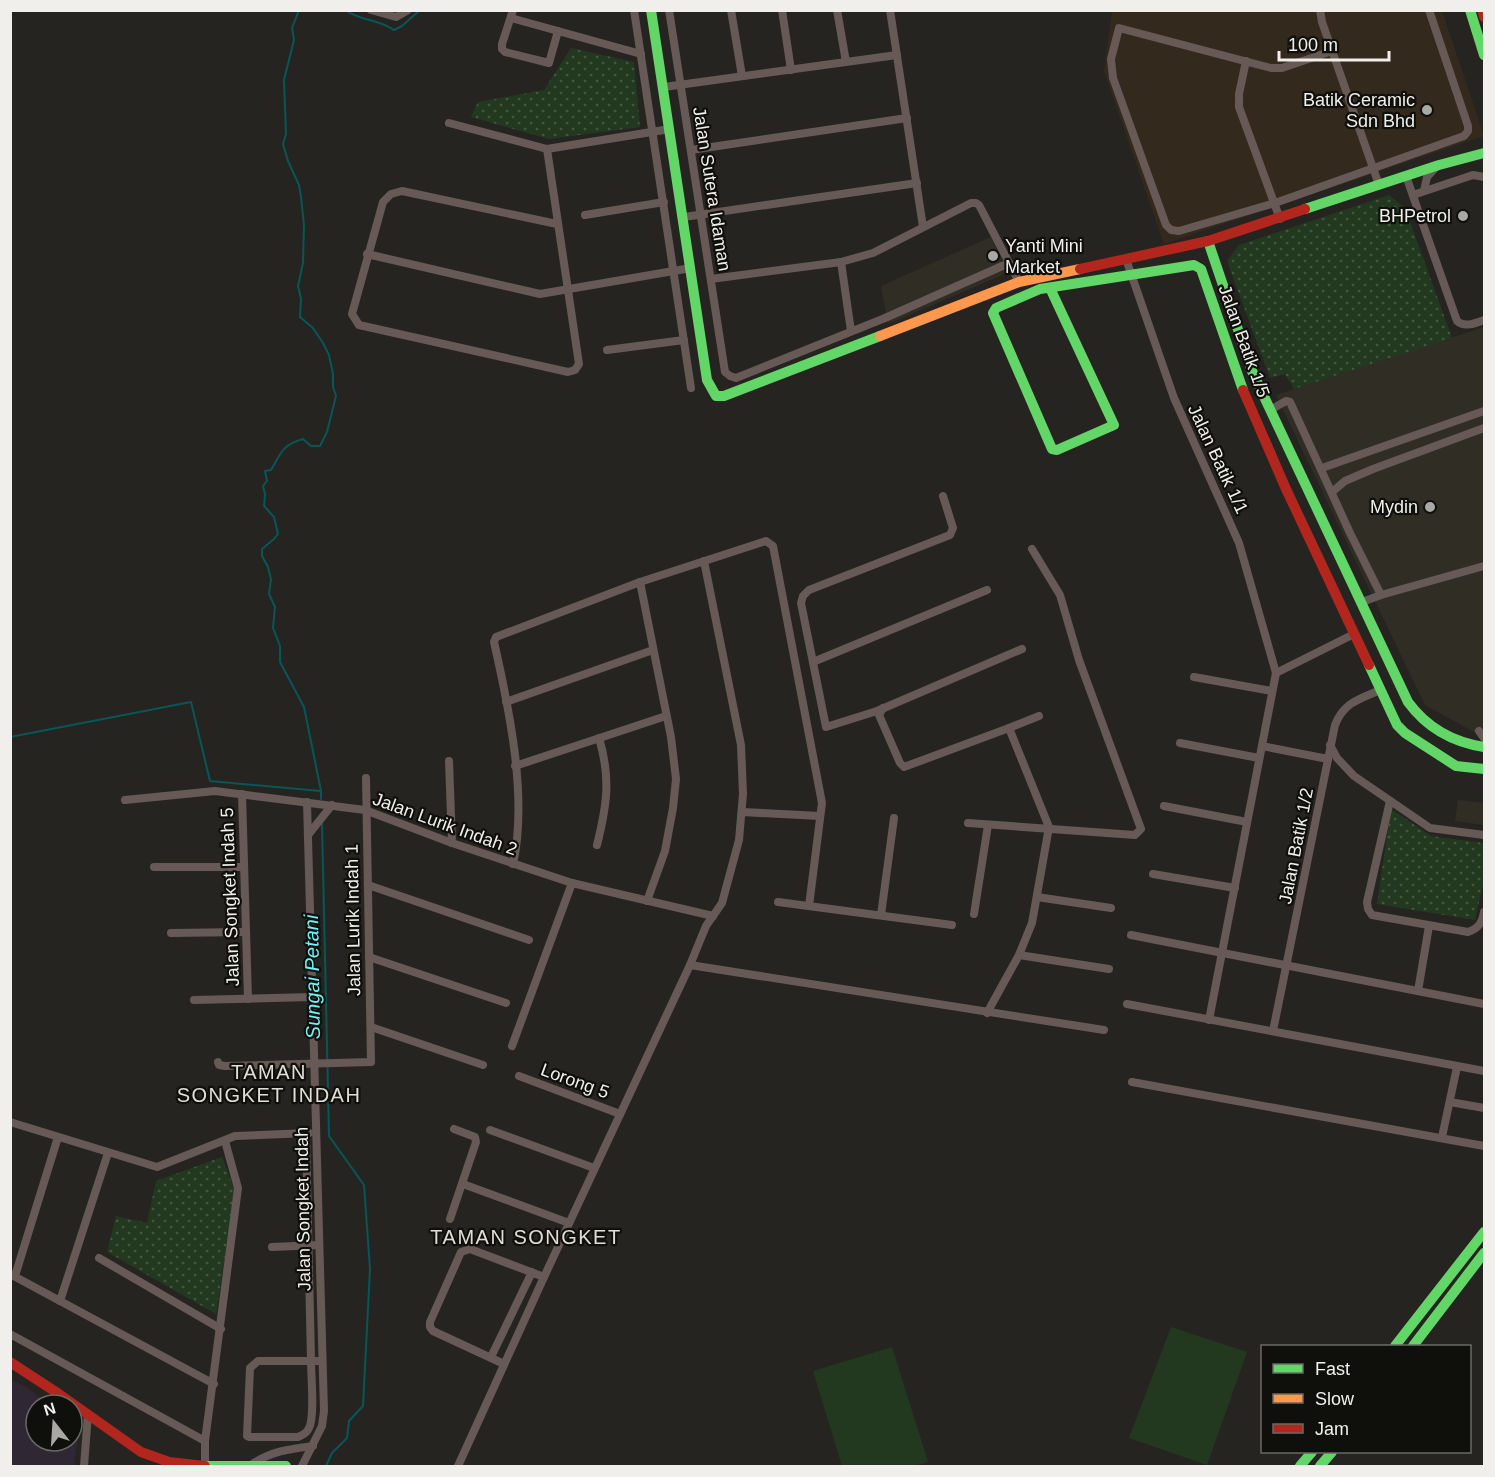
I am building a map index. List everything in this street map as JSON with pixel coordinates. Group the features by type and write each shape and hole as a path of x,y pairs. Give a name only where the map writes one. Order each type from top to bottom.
{"main road":[{"path":"651,10 684,218 706,380 716,396 724,396 1019,282 1209,241 1439,165 1485,153"},
{"path":"1470,10 1485,55"},
{"path":"1482,10 1485,17"},
{"path":"1452,161 1458,155 1485,146"},
{"path":"1209,241 1252,371 1408,702 1416,714 1452,740 1485,747"},
{"name":"Jalan Batik 1/5","path":"1050,288 1114,425 1061,449 1052,449 994,319 993,313 996,308 1032,291 1050,288 1132,276 1194,265 1201,269 1237,376 1286,489 1397,724 1405,733 1456,766 1485,768"},
{"path":"1397,1345 1485,1232"},
{"path":"1415,1345 1485,1253"},
{"path":"10,1362 88,1414 134,1449 158,1463 205,1467 250,1465 286,1467"},
{"path":"1300,1467 1311,1453"},
{"path":"1320,1467 1331,1453"}],"street":[{"path":"371,10 396,14 408,10"},
{"path":"634,10 692,388"},
{"name":"Jalan Sutera Idaman","path":"669,10 725,372 736,378 851,331"},
{"path":"731,10 742,76"},
{"path":"782,10 791,70"},
{"path":"837,10 846,62"},
{"path":"890,10 923,227"},
{"path":"1320,10 1379,185"},
{"path":"1332,51 1282,68 1271,68 1119,28 1111,68 1166,225 1171,230 1179,231 1275,203 1464,136 1468,131 1468,126 1429,10"},
{"path":"558,31 549,63 515,55 502,49 512,14 558,31 640,54"},
{"path":"664,87 897,55"},
{"path":"1246,61 1239,94 1239,108 1280,219"},
{"path":"691,150 907,118"},
{"path":"449,123 547,149 670,129"},
{"path":"547,149 579,364 575,370 568,372 359,325 352,314 383,202 391,194 402,191 557,224"},
{"path":"1424,191 1427,177 1439,165"},
{"path":"1413,195 1473,175 1485,177"},
{"path":"1406,176 1457,321 1467,325 1485,320"},
{"path":"684,218 916,183"},
{"path":"585,215 664,202"},
{"path":"711,279 841,262 873,253 971,203 976,203 1019,282"},
{"path":"367,254 540,294 691,268"},
{"name":"Jalan Batik 1/1","path":"1125,259 1174,398 1239,543 1276,674"},
{"path":"841,262 851,331 1009,263"},
{"path":"607,350 684,340"},
{"path":"1270,410 1286,401 1290,402 1381,595"},
{"path":"1322,468 1484,412"},
{"path":"1332,492 1345,481 1373,469 1485,428"},
{"path":"1368,452 1367,463 1373,469"},
{"path":"944,496 953,528 950,535 808,590 804,596 801,603 826,727 883,708 1022,649"},
{"path":"513,864 518,832 515,766 506,702 494,642 496,637 640,582 766,541 773,546 822,803 809,906"},
{"path":"969,823 1135,835 1141,829 1078,660 1060,595 1032,549"},
{"path":"458,1467 706,926 722,903 737,846 742,812 741,745 704,561"},
{"path":"1362,602 1485,566"},
{"path":"640,582 675,769 675,789 665,851 647,901"},
{"path":"813,662 987,590"},
{"path":"1209,1020 1276,674 1354,634"},
{"path":"506,702 653,650"},
{"path":"1194,677 1272,691"},
{"name":"Jalan Batik 1/2","path":"1273,1031 1335,725 1344,708 1380,690"},
{"path":"883,708 879,715 900,763 904,766 1039,716"},
{"path":"515,766 666,716"},
{"path":"987,1012 1019,955 1032,923 1049,827 1009,728"},
{"path":"1479,730 1485,738"},
{"path":"597,846 606,810 608,784 607,767 599,738"},
{"path":"1180,743 1260,758"},
{"path":"1330,745 1344,767 1430,828 1485,835"},
{"path":"1262,746 1328,759"},
{"path":"449,761 452,843"},
{"name":"Jalan Lurik Indah 1","path":"318,1063 371,1062 366,778"},
{"name":"Jalan Lurik Indah 2","path":"125,800 203,792 242,794 365,810 452,843 572,883 713,916"},
{"name":"Jalan Songket Indah 5","path":"242,794 248,999"},
{"path":"1390,801 1367,902 1372,915 1468,932 1476,929 1482,923 1485,912"},
{"name":"Jalan Songket Indah","path":"302,1467 322,1426 324,1411 316,1132 318,1063 312,997 307,802"},
{"path":"307,836 332,805"},
{"path":"1164,806 1247,822"},
{"path":"742,812 820,816"},
{"path":"880,915 894,818"},
{"path":"974,914 988,825"},
{"path":"153,867 244,867"},
{"path":"1153,874 1234,888"},
{"path":"512,1046 572,883"},
{"path":"368,885 529,940"},
{"path":"1037,897 1111,908"},
{"path":"778,902 952,925"},
{"path":"1419,992 1429,926"},
{"path":"171,933 246,932"},
{"path":"1131,936 1485,1004"},
{"path":"1019,955 1109,969"},
{"path":"369,957 506,1003"},
{"path":"690,965 1104,1030"},
{"path":"194,1000 312,997"},
{"path":"1127,1004 1485,1071"},
{"path":"370,1027 483,1065"},
{"path":"218,1062 219,1065 225,1066 318,1063"},
{"path":"1442,1137 1457,1066"},
{"name":"Lorong 5","path":"519,1076 620,1114"},
{"path":"1132,1082 1485,1146"},
{"path":"1450,1102 1485,1108"},
{"path":"10,1122 157,1167 241,1134 316,1132"},
{"path":"450,1220 476,1139 472,1135 454,1129"},
{"path":"490,1130 594,1168"},
{"path":"306,1133 311,1361 311,1424 305,1434 298,1437 249,1437 246,1430 250,1368 258,1361 274,1361 311,1361 322,1361"},
{"path":"58,1137 13,1275 214,1384"},
{"path":"205,1467 205,1441 238,1188 225,1141"},
{"path":"60,1301 108,1153"},
{"path":"463,1184 569,1223"},
{"path":"272,1247 319,1245"},
{"path":"504,1364 433,1331 430,1327 430,1322 456,1262 461,1252 470,1249 544,1276"},
{"path":"99,1258 221,1329"},
{"path":"491,1357 532,1272"},
{"path":"10,1334 205,1441"},
{"path":"84,1467 88,1414"},
{"path":"250,1465 263,1456 275,1452 313,1446"}],"shaded area":[{"path":"1112,11 1442,11 1484,136 1164,244 1104,71"},
{"path":"991,237 1007,273 888,324 881,286"},
{"path":"1484,327 1484,733 1474,732 1425,705 1276,395"},
{"path":"1458,800 1484,803 1484,825 1455,821"},
{"path":"10,1379 34,1393 24,1393 24,1453 76,1453 74,1466 11,1466"}],"green space":[{"path":"571,48 634,62 640,127 549,139 471,117 478,102 544,90"},
{"path":"1389,195 1405,208 1452,338 1294,389 1285,374 1270,378 1227,261 1239,245"},
{"path":"1391,809 1431,836 1484,843 1484,880 1475,920 1377,904"},
{"path":"222,1157 235,1191 216,1314 107,1252 116,1216 147,1223 156,1181"},
{"path":"1171,1327 1247,1352 1207,1465 1129,1438"},
{"path":"892,1347 928,1462 914,1466 842,1466 813,1371"}],"waterway":[{"path":"299,10 292,28 294,40 284,80 286,134 283,144 299,185 304,225 303,263 298,286 301,299 300,317 313,328 329,355 336,396 327,432 320,446 311,446 303,439 296,441 283,450 271,470 265,471 267,481 263,486 264,506 274,517 278,534 262,549 262,556 271,579 269,594 275,607 273,628 280,646 280,662 304,707 321,791"},
{"path":"345,10 394,30 420,10"},
{"name":"Sungai Petani","path":"10,737 191,702 210,781 321,791 321,799"},
{"name":"Sungai Petani","path":"322,822 329,1136 364,1185 370,1269 363,1406 349,1421 347,1438 332,1453 326,1466"}],"traffic: fast":[{"path":"651,10 707,380 716,396 724,396 880,336"},
{"path":"1470,10 1484,55"},
{"path":"1305,209 1439,165 1484,153"},
{"path":"1208,241 1252,371 1408,702 1423,719 1441,732 1461,742 1484,747"},
{"path":"1050,288 1114,425 1057,450 1052,449 993,313 996,308 1040,289 1194,265 1201,269 1243,390"},
{"path":"1369,665 1397,725 1405,733 1456,766 1484,769"},
{"path":"1396,1345 1484,1232"},
{"path":"1414,1345 1484,1253"},
{"path":"1300,1466 1311,1453"},
{"path":"1320,1466 1331,1453"},
{"path":"206,1466 286,1466"}],"traffic: slow":[{"path":"880,336 1019,282 1080,269"}],"traffic: jam":[{"path":"1482,10 1484,17"},
{"path":"1080,269 1208,241 1305,209"},
{"path":"1243,390 1286,489 1369,665"},
{"path":"10,1362 141,1452 169,1462 205,1466"}],"place":[{"name":"Batik Ceramic Sdn Bhd","path":"1427,110"},
{"name":"BHPetrol","path":"1463,216"},
{"name":"Yanti Mini Market","path":"993,256"},
{"name":"Mydin","path":"1430,507"}],"district":[{"name":"TAMAN SONGKET INDAH","path":"269,1084"},
{"name":"TAMAN SONGKET","path":"526,1237"}]}
